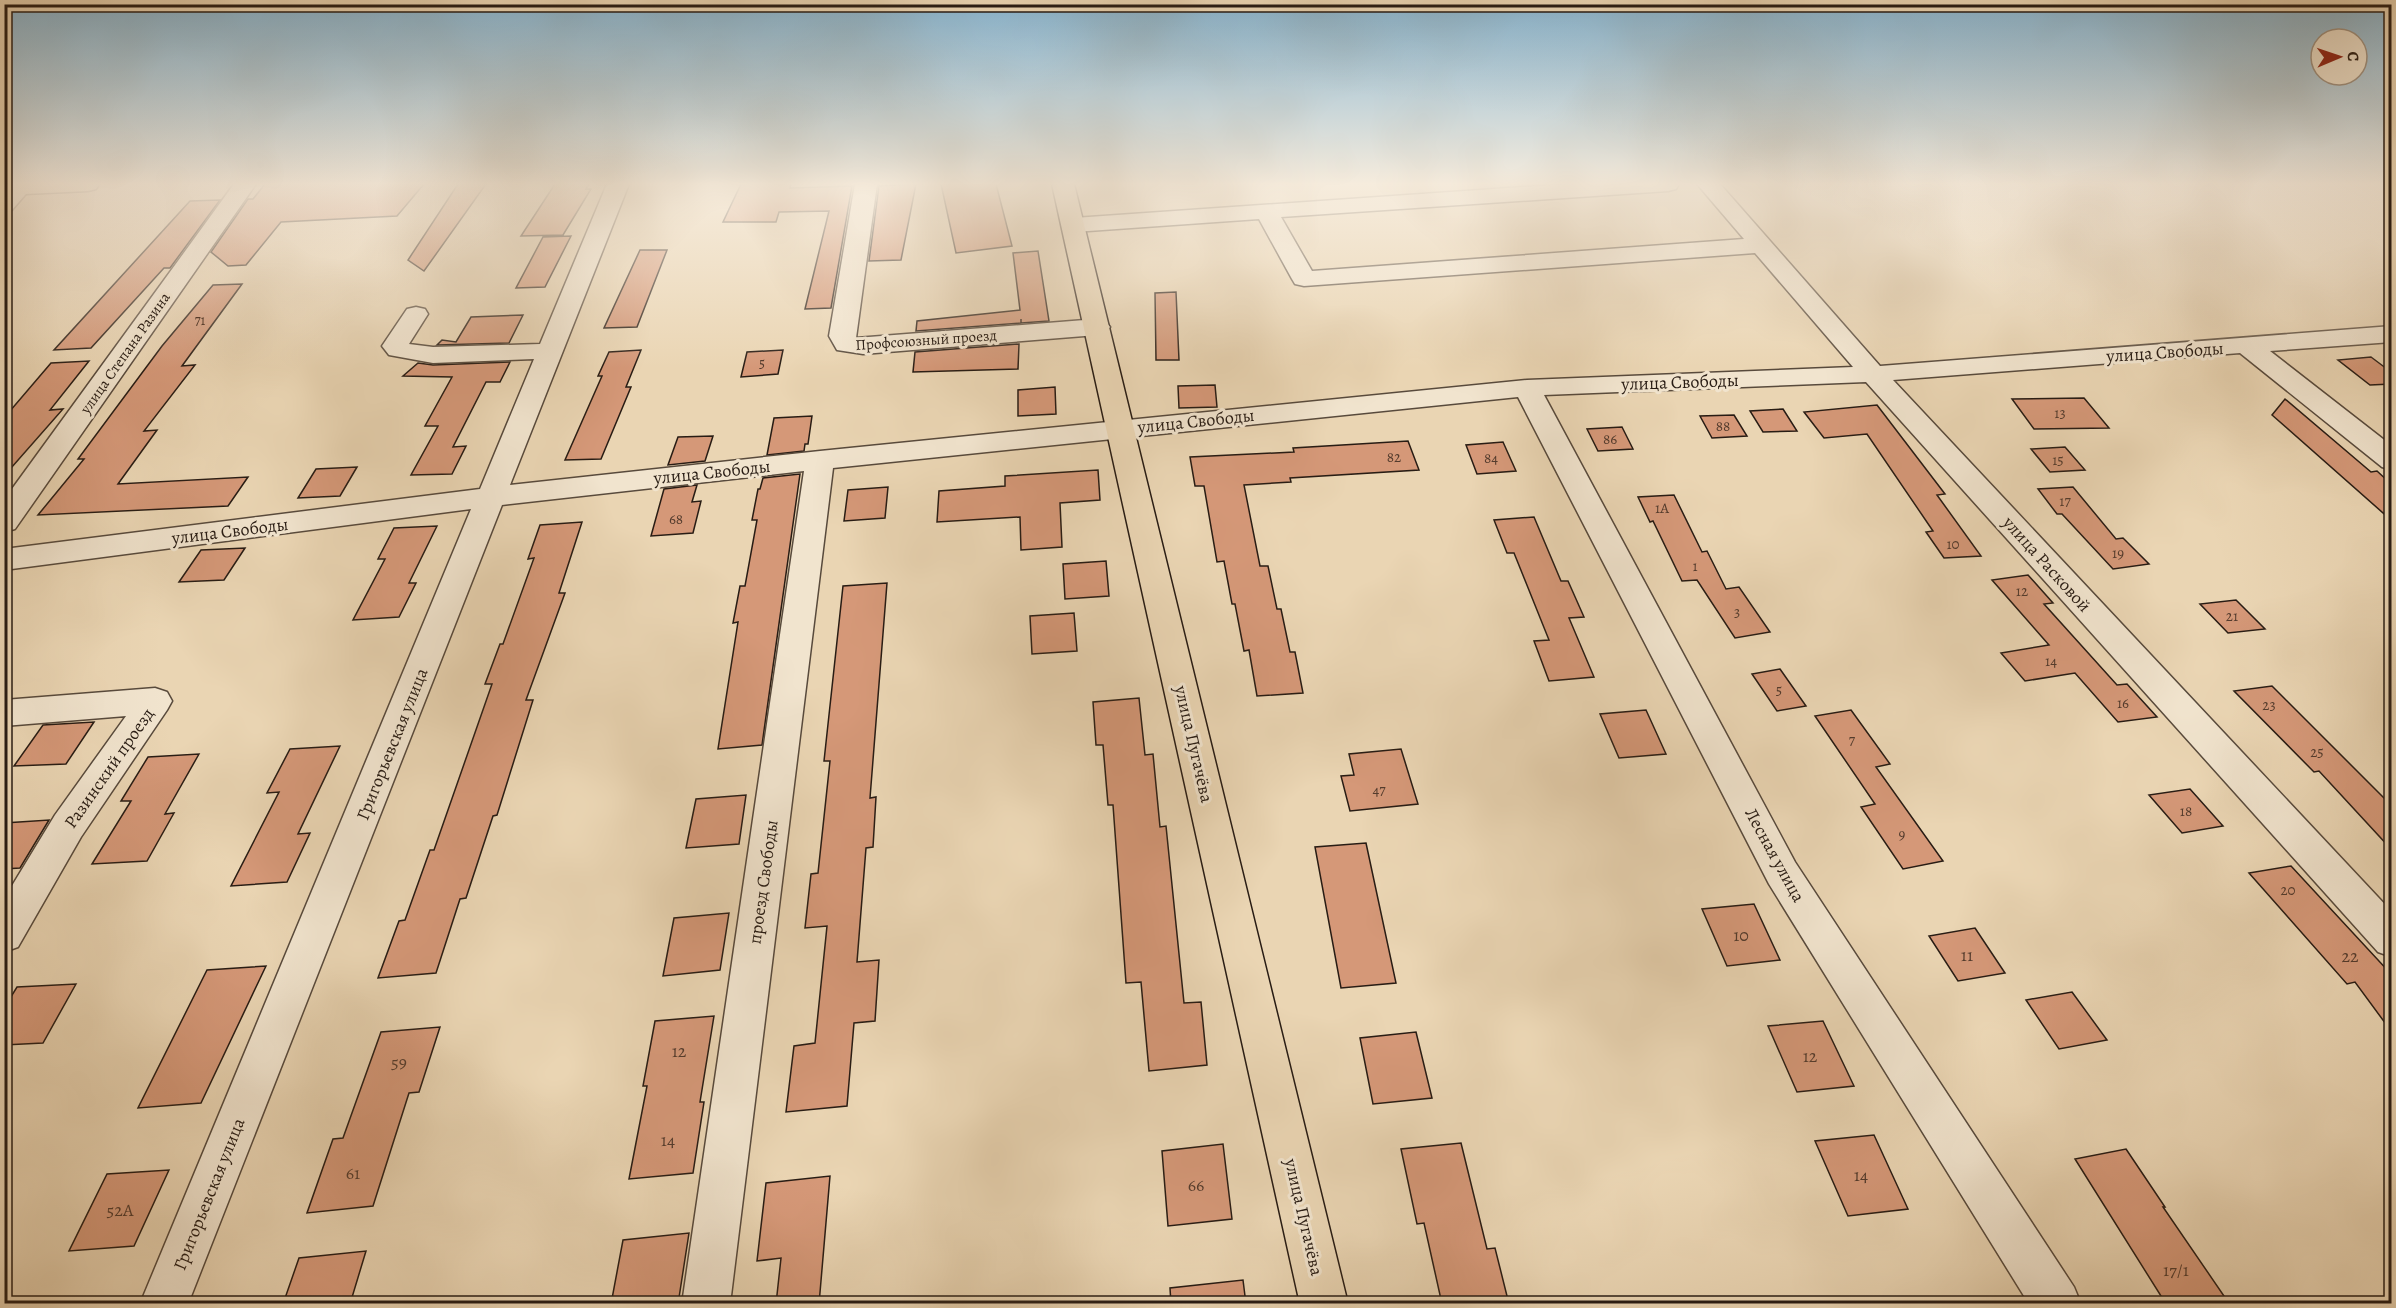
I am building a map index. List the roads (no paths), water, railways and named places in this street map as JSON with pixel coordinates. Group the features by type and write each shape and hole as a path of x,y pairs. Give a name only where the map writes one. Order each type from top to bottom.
{"main road":[{"name":"улица Пугачёва","path":"1079,245 1324,1304"}],"street":[{"name":"улица Степана Разина","path":"4,522 201,245"},
{"name":"Григорьевская улица","path":"164,1304 594,245"},
{"name":"Профсоюзный проезд","path":"856,245 842,336 846,345 863,346 1097,327"},
{"path":"1285,245 1304,279 1762,246"},
{"name":"улица Расковой","path":"1762,246 1874,374 2391,940"},
{"path":"416,314 395,346 398,350 433,355 551,351"},
{"name":"улица Свободы","path":"4,560 492,496 820,459 1527,388 1874,374 2391,334"},
{"path":"2247,346 2391,461"},
{"name":"Лесная улица","path":"1527,388 1782,873 2057,1304"},
{"name":"проезд Свободы","path":"706,1304 820,459"},
{"name":"Разинский проезд","path":"4,713 155,701 68,826 4,935"}]}
